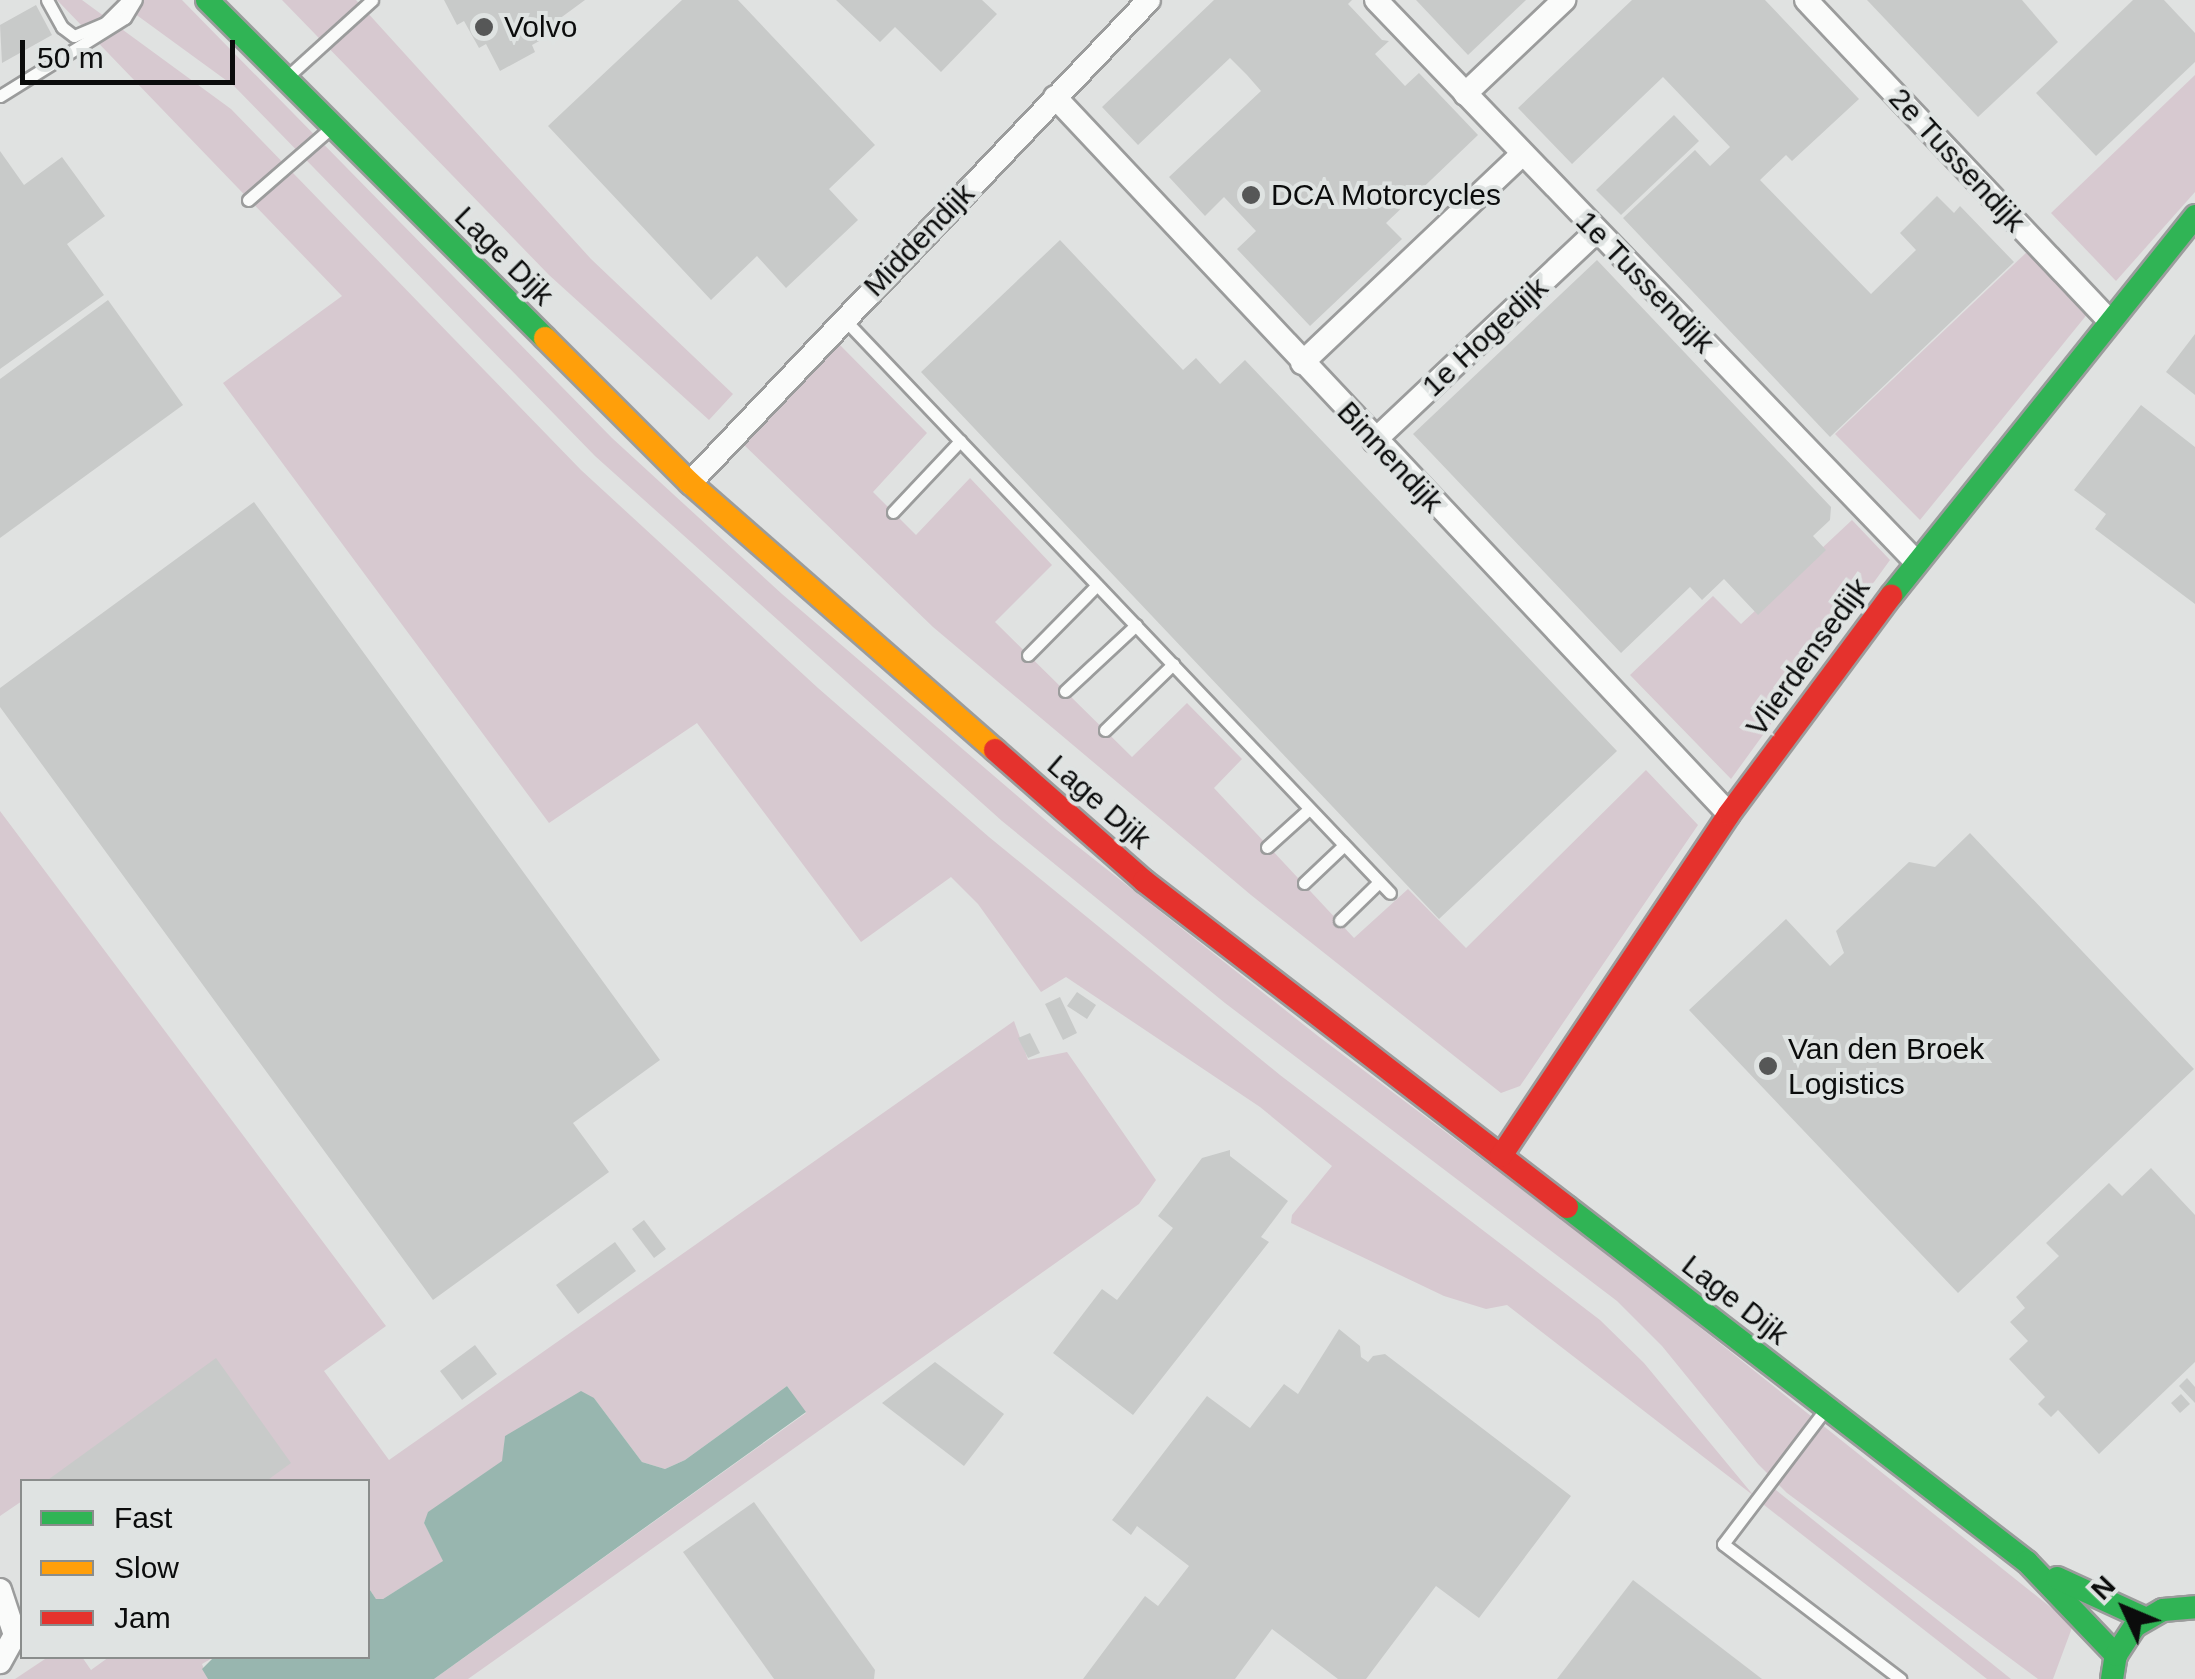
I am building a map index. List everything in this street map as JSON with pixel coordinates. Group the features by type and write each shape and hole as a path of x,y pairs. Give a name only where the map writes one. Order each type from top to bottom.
{"main road":[{"name":"Lage Dijk","path":"207,0 690,482 1144,881 2026,1562 2116,1655"},
{"name":"Vlierdensedijk","path":"1501,1156 1729,814 1916,562 2108,319 2195,216"},
{"name":"Lage Dijk","path":"2026,1562 2144,1618"},
{"path":"2112,1679 2116,1655 2144,1618 2163,1610 2195,1607"}],"street":[{"name":"Middendijk","path":"690,482 1149,0"},
{"name":"1e Tussendijk","path":"1376,0 1916,562"},
{"path":"1465,94 1564,0"},
{"name":"2e Tussendijk","path":"1806,0 2108,319"},
{"name":"Binnendijk","path":"1055,97 1374,441 1729,814"},
{"path":"1302,363 1522,154"},
{"name":"1e Hogedijk","path":"1374,441 1596,232"},
{"path":"0,1590 15,1635 0,1662"}],"lane":[{"path":"47,0 62,27 74,36 105,22 132,0"},
{"path":"0,96 125,18 132,0"},
{"path":"284,79 372,0"},
{"path":"248,200 332,127"},
{"path":"844,319 1390,893"},
{"path":"893,512 960,441"},
{"path":"1028,655 1097,585"},
{"path":"1065,691 1136,626"},
{"path":"1105,730 1173,664"},
{"path":"1267,847 1309,809"},
{"path":"1304,883 1344,844"},
{"path":"1340,920 1380,882"},
{"path":"1827,1408 1723,1544 1900,1679"}],"shaded area":[{"path":"57,0 82,0 231,109 581,470 818,688 989,837 1280,1075 1600,1320 1644,1363 1754,1496 1507,1305 1486,1309 1444,1296 1291,1223 1292,1215 1332,1166 1260,1107 1066,977 1041,992 978,904 951,877 861,942 697,723 549,823 223,383 342,296"},
{"path":"116,0 182,0 612,438 782,594 1057,830 1318,1036 1613,1258 2073,1625 2053,1679 2038,1679 1787,1493 1758,1464 1662,1346 1617,1301 1225,1003 1002,821 595,456 234,86"},
{"path":"282,0 356,0 591,259 733,394 709,420 549,275"},
{"path":"2195,75 2195,192 2116,281 2051,213"},
{"path":"2029,250 2089,312 1920,520 1835,434"},
{"path":"838,343 927,433 873,492 916,535 970,478 1052,565 995,622 1132,757 1187,703 1242,759 1214,788 1354,938 1408,889 1466,948 1646,770 1698,825 1520,1086 1501,1093 1251,895 933,627 741,442"},
{"path":"1852,520 1890,560 1731,779 1630,675 1713,596 1741,624"},
{"path":"0,811 386,1326 324,1371 389,1460 1014,1021 1028,1060 1067,1052 1156,1180 1139,1204 468,1679 434,1679 806,1413 787,1386 685,1460 665,1469 642,1462 594,1398 505,1436 503,1461 429,1512 424,1523 444,1561 383,1599 376,1599 370,1590 370,1479 20,1479 20,1502 0,1516"},
{"path":"787,1386 806,1412 434,1679 208,1679 202,1669 212,1659 370,1659 370,1590 376,1599 383,1599 443,1561 424,1523 428,1512 502,1461 505,1436 581,1391 594,1398 642,1462 665,1469 685,1460"},
{"path":"1771,1486 2011,1679 1987,1679 1759,1501"},
{"path":"45,1659 83,1659 91,1670 106,1659 211,1659 202,1664 208,1679 15,1679"}],"building":[{"path":"444,0 585,0 555,22 559,30 532,45 535,52 500,71 486,44 479,48 464,21 457,25"},
{"path":"682,0 738,0 875,145 829,189 858,220 786,288 757,256 711,300 548,126"},
{"path":"836,0 982,0 997,14 941,72 895,27 880,42"},
{"path":"1214,0 1352,0 1348,4 1382,40 1389,41 1375,54 1405,86 1419,73 1478,135 1386,223 1402,239 1310,326 1237,249 1256,231 1224,197 1205,216 1169,177 1261,91 1247,75 1230,58 1138,145 1102,107"},
{"path":"1416,0 1526,0 1468,55"},
{"path":"1632,0 1765,0 1859,99 1792,161 1786,155 1760,180 1871,294 1916,250 1900,233 1937,196 1954,213 1960,206 2014,262 1830,437 1623,218 1695,150 1710,166 1730,147 1663,77 1572,164 1518,108"},
{"path":"1867,0 2022,0 2058,42 1978,117"},
{"path":"2133,0 2164,0 2195,33 2195,62 2096,156 2036,93"},
{"path":"36,5 52,35 2,63 0,25"},
{"path":"1674,115 1699,141 1621,215 1596,190"},
{"path":"0,151 24,185 62,157 105,216 67,244 104,295 0,369"},
{"path":"1060,240 1183,370 1196,358 1220,384 1245,360 1617,751 1439,919 921,372"},
{"path":"1597,260 1831,507 1830,520 1813,536 1826,550 1758,615 1724,579 1702,600 1690,587 1621,653 1413,434"},
{"path":"108,300 183,405 0,538 0,379"},
{"path":"2195,334 2195,395 2166,372"},
{"path":"2141,405 2195,447 2195,604 2095,529 2106,514 2074,490"},
{"path":"254,502 660,1060 573,1123 609,1172 433,1300 0,707 0,688"},
{"path":"1970,833 2194,1069 1958,1293 1689,1010 1786,919 1830,966 1844,953 1836,931 1909,862 1935,867"},
{"path":"1077,992 1096,1005 1087,1019 1067,1006"},
{"path":"1060,997 1077,1033 1063,1040 1045,1004"},
{"path":"1030,1033 1040,1053 1028,1058 1018,1038"},
{"path":"1230,1150 1230,1156 1288,1201 1261,1237 1269,1242 1133,1415 1053,1353 1102,1289 1117,1300 1173,1228 1158,1216 1202,1158"},
{"path":"2151,1168 2195,1215 2195,1362 2099,1454 2058,1410 2051,1417 2038,1404 2045,1397 2009,1359 2028,1341 2010,1322 2025,1308 2016,1297 2059,1256 2046,1243 2109,1183 2122,1196"},
{"path":"644,1220 666,1249 654,1258 632,1229"},
{"path":"615,1242 636,1271 578,1314 556,1285"},
{"path":"1339,1329 1360,1346 1361,1357 1368,1362 1373,1356 1385,1354 1571,1496 1479,1618 1436,1586 1366,1679 1338,1679 1272,1629 1235,1679 1083,1679 1145,1596 1158,1606 1189,1566 1137,1526 1131,1535 1112,1520 1207,1396 1250,1428 1284,1384 1298,1394"},
{"path":"475,1345 497,1374 462,1400 440,1371"},
{"path":"216,1358 291,1463 269,1479 49,1479"},
{"path":"935,1362 1004,1414 964,1466 882,1403"},
{"path":"2187,1378 2195,1387 2195,1403 2179,1386"},
{"path":"2181,1394 2190,1404 2180,1413 2171,1403"},
{"path":"754,1502 875,1670 874,1679 774,1679 683,1552"},
{"path":"1633,1580 1762,1679 1557,1679"}],"traffic: fast":[{"path":"207,0 545,338"},
{"path":"1891,596 2195,216"},
{"path":"1567,1207 2027,1562 2116,1655"},
{"path":"2057,1578 2144,1618"},
{"path":"2112,1679 2116,1655 2135,1626 2163,1610 2195,1607"}],"traffic: slow":[{"path":"545,338 690,483 995,750"}],"traffic: jam":[{"path":"1501,1156 1729,814 1891,596"},
{"path":"995,750 1144,881 1567,1207"}],"place":[{"name":"Volvo","path":"484,27"},
{"name":"DCA Motorcycles","path":"1251,195"},
{"name":"Van den Broek Logistics","path":"1768,1066"}]}
